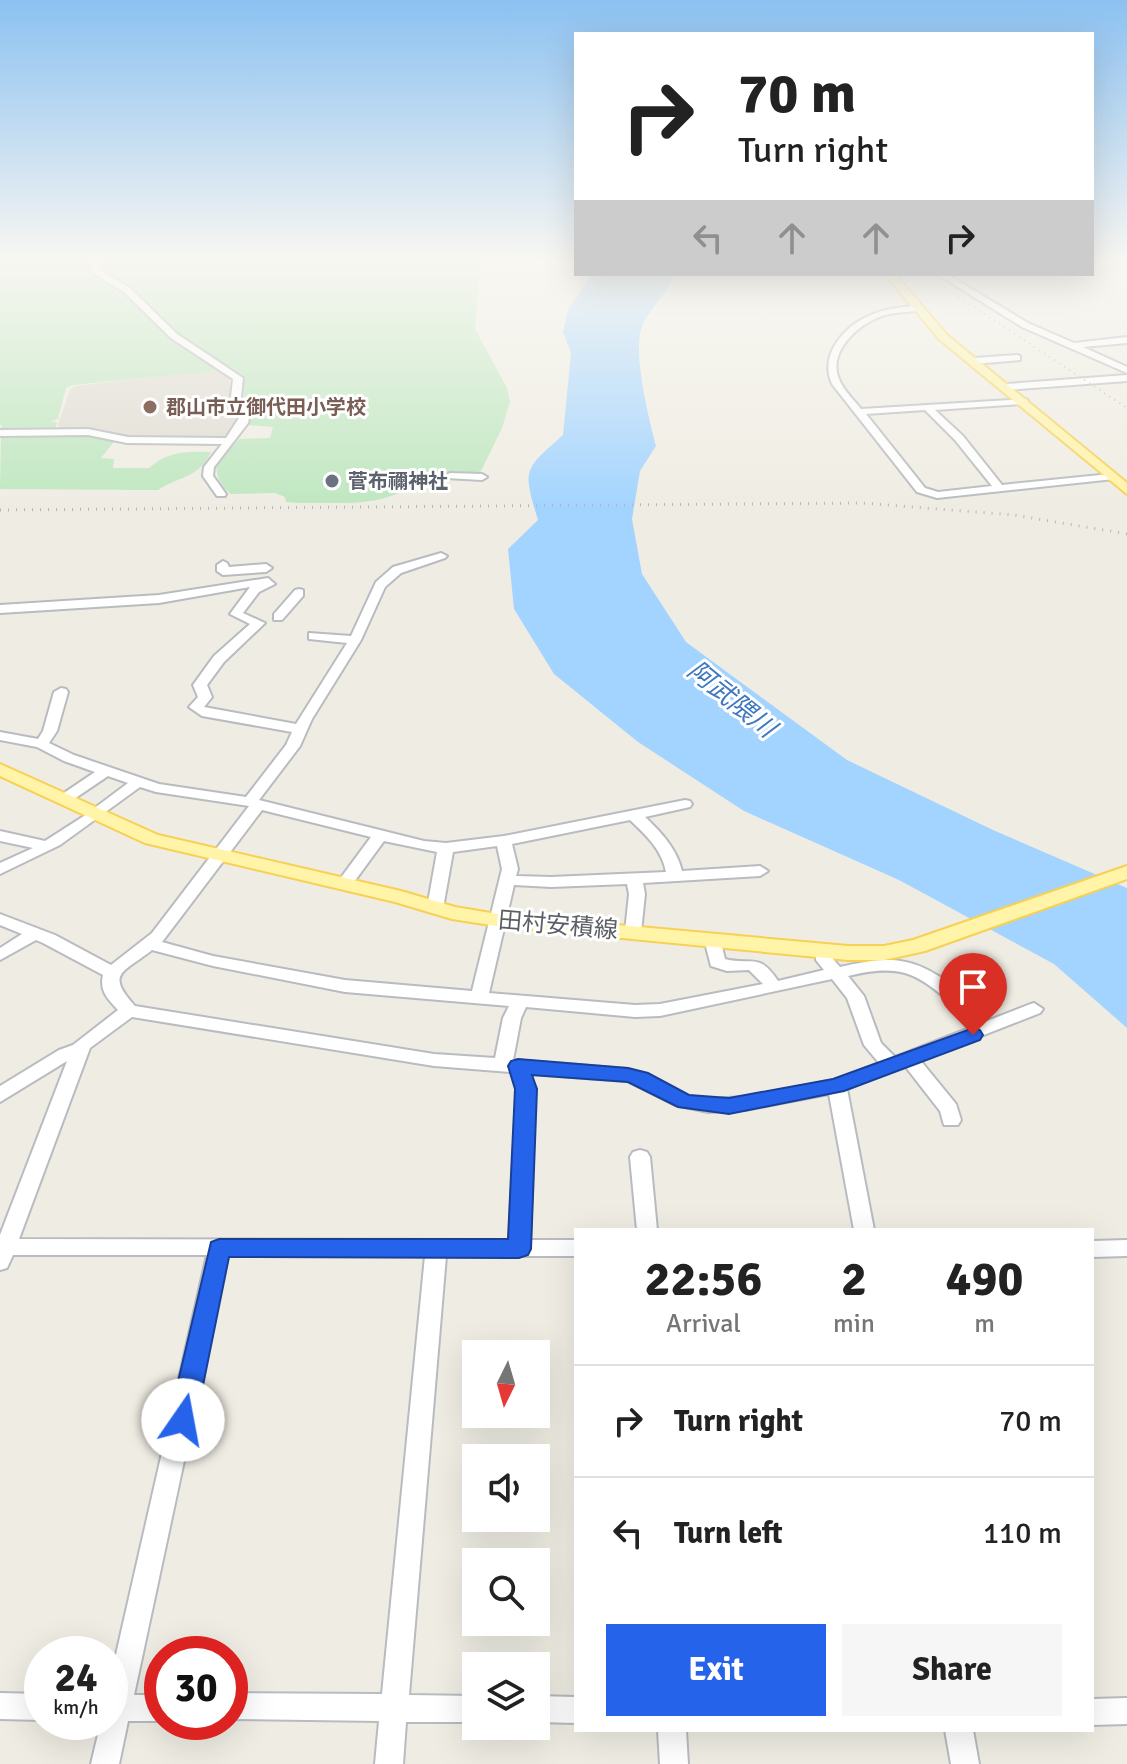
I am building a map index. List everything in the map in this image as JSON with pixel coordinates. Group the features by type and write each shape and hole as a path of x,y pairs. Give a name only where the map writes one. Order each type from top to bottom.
{"main road":[{"path":"951,343 1127,490"},
{"name":"田村安積線","path":"0,769 152,839 345,883 435,908 497,920 824,951 884,953 956,933 1123,873"}],"street":[{"path":"185,343 238,378 236,397 244,418 209,467 208,476 221,494"},
{"path":"841,343 831,355 830,365 835,382 923,492 937,495 1110,477"},
{"path":"1066,343 1127,370"},
{"path":"1072,346 1097,343"},
{"path":"974,361 1017,358"},
{"path":"1007,387 1127,378"},
{"path":"858,412 1023,401"},
{"path":"928,408 969,449 999,488"},
{"path":"0,433 88,432 127,440 229,441"},
{"path":"450,476 482,477"},
{"path":"441,556 397,570 383,581 355,640 300,729 293,746 222,855 158,937 112,973 109,985 112,992 129,1011 410,1057 628,1075 640,1078 685,1102 717,1107 837,1086 1034,1009"},
{"path":"223,565 223,571 267,577"},
{"path":"267,577 236,614 259,623 218,660 200,685 205,697 196,707 205,712 300,729"},
{"path":"0,609 159,599 267,577"},
{"path":"278,617 299,593"},
{"path":"313,636 355,640"},
{"path":"41,744 53,729 53,709 61,692"},
{"path":"0,736 41,744 138,782 187,794 255,803 380,836 446,848 504,841 636,817 685,804"},
{"path":"66,798 106,771"},
{"path":"0,869 47,846 138,782"},
{"path":"636,817 670,858 675,867 674,877"},
{"path":"0,836 47,846"},
{"path":"345,883 380,836"},
{"path":"479,998 510,869 504,841"},
{"path":"435,908 446,848"},
{"path":"507,880 551,882 760,871"},
{"path":"633,932 637,894 634,879"},
{"path":"0,919 35,933 112,973"},
{"path":"0,955 35,933"},
{"path":"712,939 717,962 726,966 756,964 763,969 774,988"},
{"path":"149,944 213,961 329,984 635,1011 660,1010 886,963 912,967 973,1011"},
{"path":"824,951 825,960 855,996 873,1045 901,1062 949,1109 951,1120"},
{"path":"519,1003 512,1018 511,1066 526,1089 519,1249"},
{"path":"129,1011 89,1038 80,1049 2,1252 219,1248 574,1248"},
{"path":"0,1095 65,1054 80,1049"},
{"path":"837,1086 864,1228"},
{"path":"640,1157 647,1228"},
{"path":"389,1764 436,1247"},
{"path":"128,1647 219,1248"},
{"path":"1094,1249 1127,1248"},
{"path":"0,1706 24,1707"},
{"path":"248,1706 462,1709"},
{"path":"550,1709 574,1710"},
{"path":"1094,1712 1127,1711"},
{"path":"672,1732 674,1764"},
{"path":"959,1732 965,1764"},
{"path":"105,1764 109,1740"}],"shaded area":[{"name":"郡山市立御代田小学校","path":"217,370 229,377 231,398 240,417 225,443 60,431 58,424 70,390 75,386"}],"green space":[{"path":"0,343 483,343 507,388 510,402 502,428 481,471 473,474 429,473 398,493 351,503 286,502 285,497 275,493 231,494 225,488 216,465 239,439 270,438 273,427 248,425 252,414 244,397 243,375 231,367 73,385 66,388 58,419 50,422 57,422 55,430 0,431"},
{"path":"1,434 91,434 116,439 101,458 114,459 113,468 149,468 163,458 178,453 211,452 195,472 158,490 0,489"}],"water":[{"name":"阿武隈川","path":"567,343 639,343 642,382 656,446 640,471 632,519 642,574 686,642 847,760 993,830 1127,888 1127,1028 1054,964 899,880 744,811 638,742 554,674 514,609 508,549 538,520 530,490 530,471 540,456 563,435 571,353"}],"railway":[{"path":"1029,343 1127,408"},
{"path":"0,510 862,503 1014,515 1127,534"}],"place":[{"name":"郡山市立御代田小学校","path":"150,407"},
{"name":"菅布禰神社","path":"332,481"}],"route":[{"path":"183,1420 219,1248 519,1249 526,1085 518,1066 628,1075 640,1078 685,1102 717,1107 837,1086 973,1035"}]}
